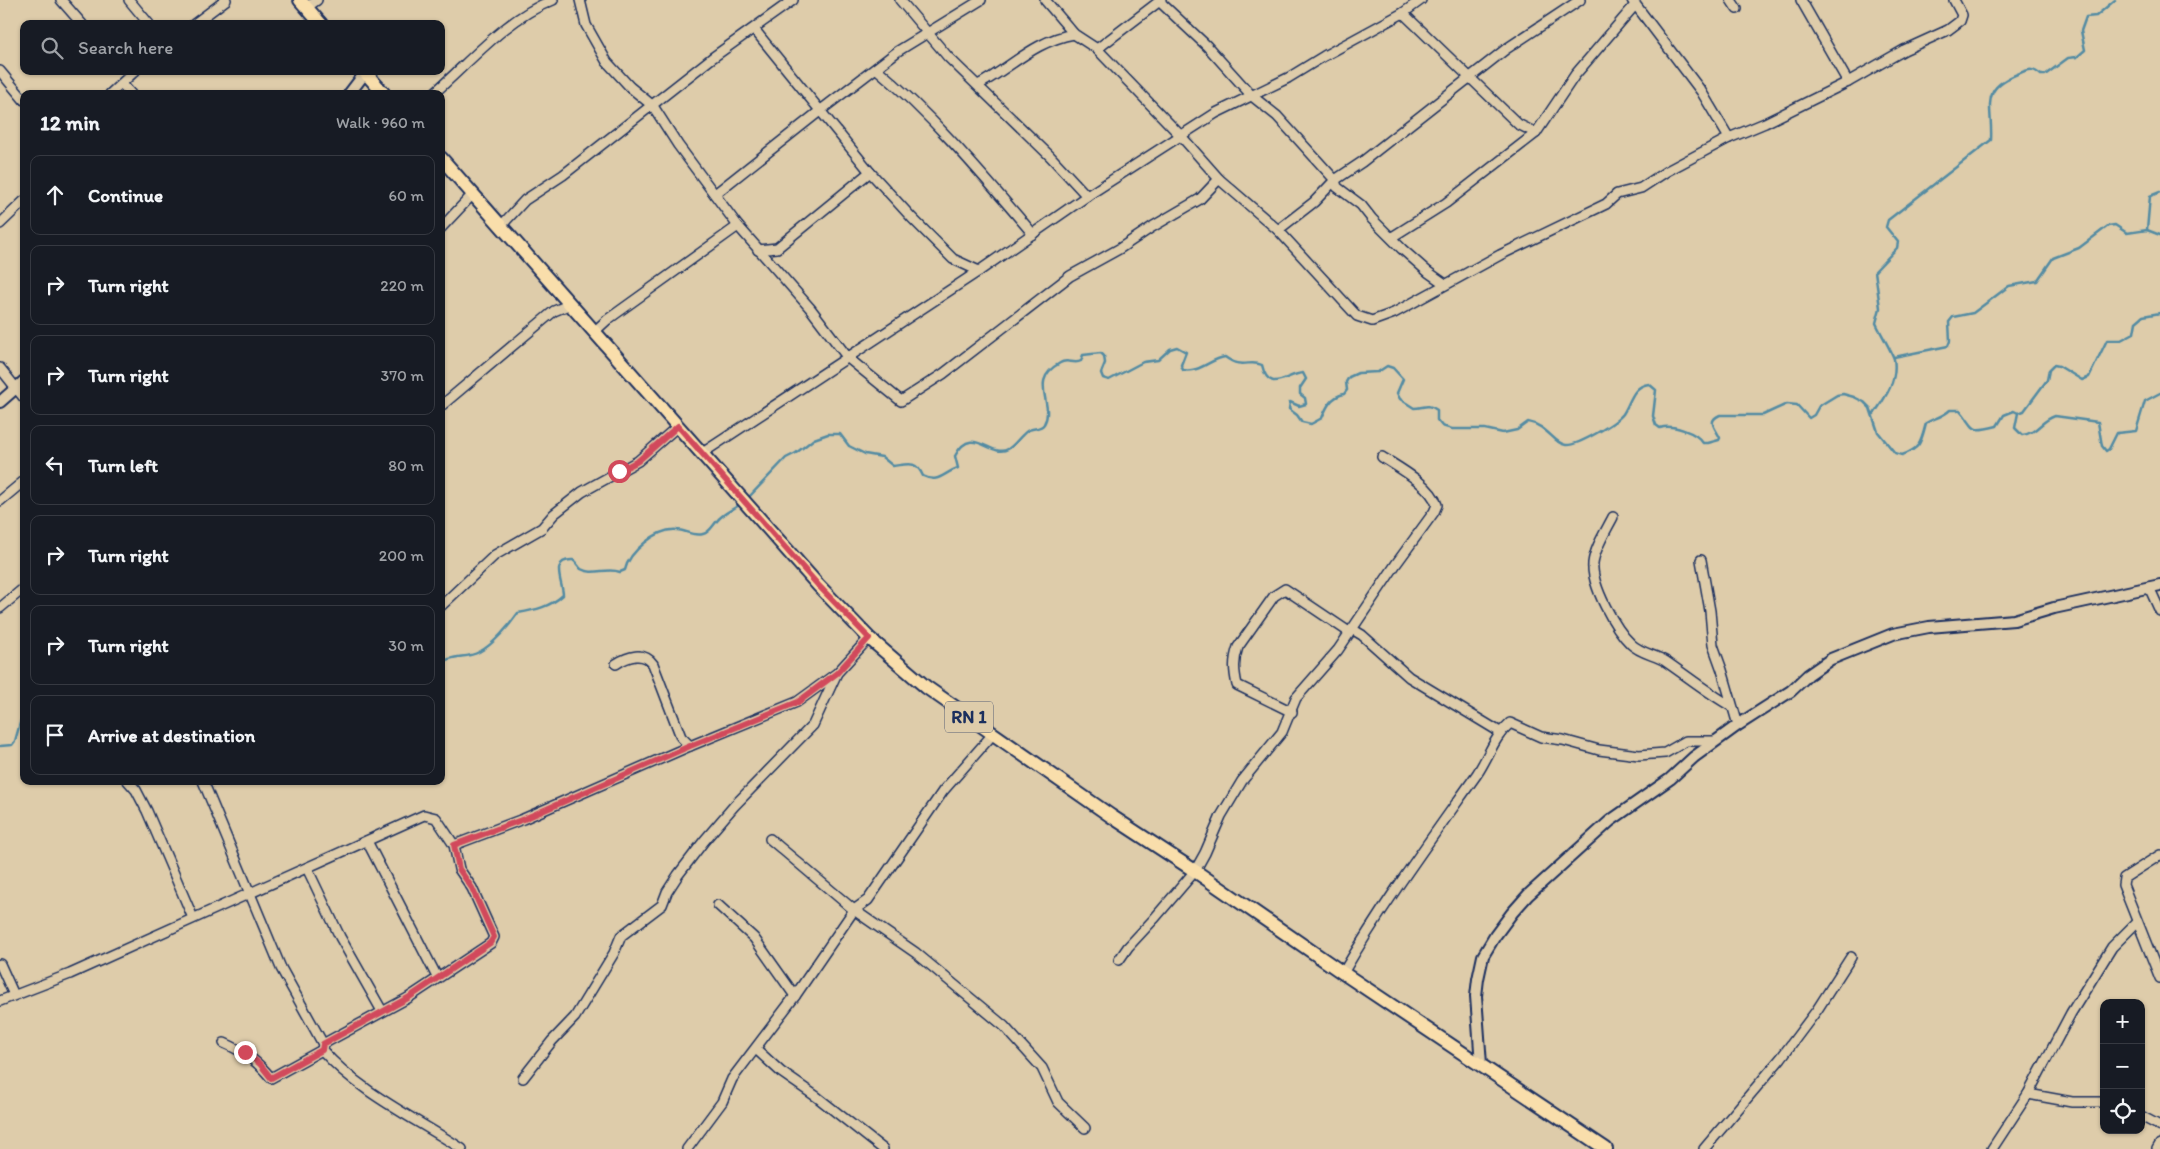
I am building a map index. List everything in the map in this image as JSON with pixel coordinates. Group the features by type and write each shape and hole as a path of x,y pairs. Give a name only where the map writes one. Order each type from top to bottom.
{"main road":[{"path":"308,2 319,20"},
{"path":"367,75 380,90"},
{"name":"RN 1","path":"445,162 818,585 869,638 926,687 1111,816 1606,1149"}],"street":[{"path":"61,0 78,20"},
{"path":"129,0 146,20"},
{"path":"199,20 226,0"},
{"path":"438,90 480,49 503,30 553,0"},
{"path":"580,0 586,25 607,62 630,87 654,106 678,145 738,226 810,308 848,358 863,368 900,400 944,374 1070,276 1119,249 1200,199 1219,179"},
{"path":"501,226 525,200 563,175 612,135 654,106 712,58 792,0"},
{"path":"900,0 948,57 978,85 1010,120 1050,156 1087,196"},
{"path":"715,194 898,51 982,0"},
{"path":"1045,0 1074,34 1097,49 1181,136 1219,179 1278,230 1362,318 1372,321 1394,313 1445,284 1606,204 1617,194 1641,188 1729,138 1765,123 1848,82 1904,50 1948,30 1960,21 1962,15 1954,0"},
{"path":"701,454 979,272 1087,196 1216,113 1252,96 1403,13 1421,0"},
{"path":"1731,0 1737,9"},
{"path":"1802,0 1848,82"},
{"path":"1097,49 1160,1 1207,46 1252,96 1277,116 1335,180 1337,187 1361,205 1372,220 1428,272 1445,284"},
{"path":"1278,230 1314,202 1335,180 1362,162 1506,49 1576,1"},
{"path":"1392,237 1446,203 1536,133 1575,75 1633,3 1701,91 1729,138"},
{"path":"1403,13 1472,77 1518,124 1536,133"},
{"path":"754,28 870,172 953,259 979,272"},
{"path":"978,85 1040,45 1056,38 1074,34"},
{"path":"877,69 906,93 954,142 1033,234"},
{"path":"0,71 20,95"},
{"path":"353,90 362,75"},
{"path":"114,90 128,76"},
{"path":"128,76 130,90"},
{"path":"758,250 778,248 870,172"},
{"path":"445,224 473,194"},
{"path":"0,224 20,206"},
{"path":"595,331 607,320 738,226"},
{"path":"445,403 541,321 554,311 570,304"},
{"path":"0,368 20,384 0,402"},
{"path":"445,602 495,555 542,528 554,514 582,492 638,461 678,426"},
{"path":"1119,960 1128,947 1195,871 1206,853 1221,816 1257,760 1282,732 1292,712 1296,698 1338,650 1350,630 1420,533 1437,505 1434,496 1421,483 1382,457"},
{"path":"0,501 20,484"},
{"path":"1613,517 1599,546 1594,562 1594,576 1607,609 1621,634 1633,646 1663,660 1706,692 1731,706"},
{"path":"1701,560 1710,611 1713,645 1738,725"},
{"path":"1481,1064 1476,996 1483,956 1495,936 1528,896 1610,821 1670,779 1738,725 1791,691 1808,675 1831,660 1893,634 1930,627 2014,620 2054,608 2155,586 2160,611"},
{"path":"1292,712 1237,685 1233,669 1238,647 1274,596 1285,589 1350,630 1362,635 1409,677 1500,732"},
{"path":"0,608 20,591"},
{"path":"454,845 571,799 690,746 798,702 837,673 869,638"},
{"path":"616,664 625,659 640,656 649,658 654,664 681,737 690,746"},
{"path":"523,1078 552,1041 575,1017 614,953 620,936 662,905 667,892 678,875 704,841 734,806 813,725 837,673"},
{"path":"1343,973 1420,854 1478,772 1500,732 1510,723 1541,737 1563,740 1599,750 1639,755 1666,753 1686,741 1716,741"},
{"path":"687,1149 722,1102 732,1078 795,996 854,910 868,900 943,791 993,734"},
{"path":"132,785 147,811 193,918"},
{"path":"205,785 281,968 322,1047 340,1068 401,1112 462,1149"},
{"path":"0,1001 70,974 424,815 436,818 454,845 459,869 472,888 494,937 490,943 408,998 382,1011 271,1078 260,1064 245,1052 224,1043"},
{"path":"770,839 854,910 916,953 1004,1026 1042,1068 1058,1102 1085,1128"},
{"path":"367,841 437,977"},
{"path":"2160,855 2124,878 2123,885 2160,978"},
{"path":"307,868 340,937 382,1011"},
{"path":"718,905 754,938 795,996"},
{"path":"1992,1149 2028,1094 2071,1013 2112,947 2137,922"},
{"path":"1704,1149 1782,1058 1818,1010 1851,957"},
{"path":"0,964 14,995"},
{"path":"756,1049 781,1072 883,1149"},
{"path":"2028,1094 2072,1102 2100,1102"},
{"path":"2145,1118 2160,1126"},
{"path":"2157,1149 2160,1144"}],"waterway":[{"path":"1874,414 1890,388 1895,367 1893,356 1876,323 1880,308 1875,271 1897,248 1898,242 1886,227 1888,220 1991,140 1990,99 1998,85 2029,70 2045,75 2068,58 2077,57 2085,50 2081,31 2086,17 2096,16 2115,0"},
{"path":"2147,230 2150,196 2160,192"},
{"path":"1894,357 1948,346 1950,341 1949,322 1953,317 1973,313 2009,286 2037,281 2053,258 2079,248 2108,226 2115,225 2127,233 2147,230 2160,235"},
{"path":"748,498 786,458 814,439 828,434 840,434 849,446 865,454 882,457 893,466 911,464 917,467 923,476 933,479 941,477 958,468 955,456 961,447 968,442 975,442 1002,451 1011,447 1027,431 1043,426 1047,416 1044,393 1045,377 1050,370 1060,363 1065,361 1078,362 1081,361 1083,355 1101,353 1104,356 1105,363 1101,373 1103,378 1109,380 1143,362 1158,360 1170,349 1177,347 1186,352 1181,365 1183,370 1195,370 1214,360 1225,357 1241,364 1258,363 1262,365 1269,379 1274,381 1303,373 1306,379 1300,388 1300,394 1305,398 1306,404 1299,406 1290,402 1289,409 1302,422 1311,424 1322,418 1333,400 1344,394 1347,390 1346,382 1349,377 1358,373 1378,372 1387,366 1393,368 1403,379 1397,393 1400,399 1414,408 1428,406 1434,408 1437,410 1437,420 1442,426 1452,429 1485,429 1503,433 1517,430 1528,422 1545,430 1562,444 1572,444 1613,423 1623,414 1635,391 1643,385 1649,384 1656,390 1653,416 1656,425 1660,428 1671,427 1689,432 1703,443 1708,443 1720,438 1713,422 1720,415 1763,415 1787,404 1797,405 1809,418 1814,415 1819,406 1837,395 1843,394 1864,402 1870,408 1878,432 1895,453 1902,455 1917,447 1926,423 1950,410 1960,410 1972,426 1977,429 1997,426 2004,415 2014,411 2018,413 2024,411 2047,380 2049,370 2054,365 2082,380 2089,377 2107,340 2121,340 2134,333 2136,322 2143,316 2160,313"},
{"path":"2018,413 2015,428 2022,435 2032,432 2055,416 2098,422 2102,446 2106,451 2109,449 2117,433 2136,431 2145,401 2160,393"},
{"path":"445,661 479,652 495,640 518,613 542,607 563,595 559,573 561,563 573,560 581,569 586,571 610,570 620,572 625,570 638,549 653,537 669,530 680,530 696,535 703,534 722,516 739,505"},
{"path":"0,746 12,745 20,723"}],"route":[{"path":"245,1052 260,1064 271,1078 322,1050 323,1044 336,1036 408,998 490,943 494,937 472,888 459,869 454,845 524,819 690,746 798,702 837,673 869,638 818,585 678,426 638,461 619,471"}]}
